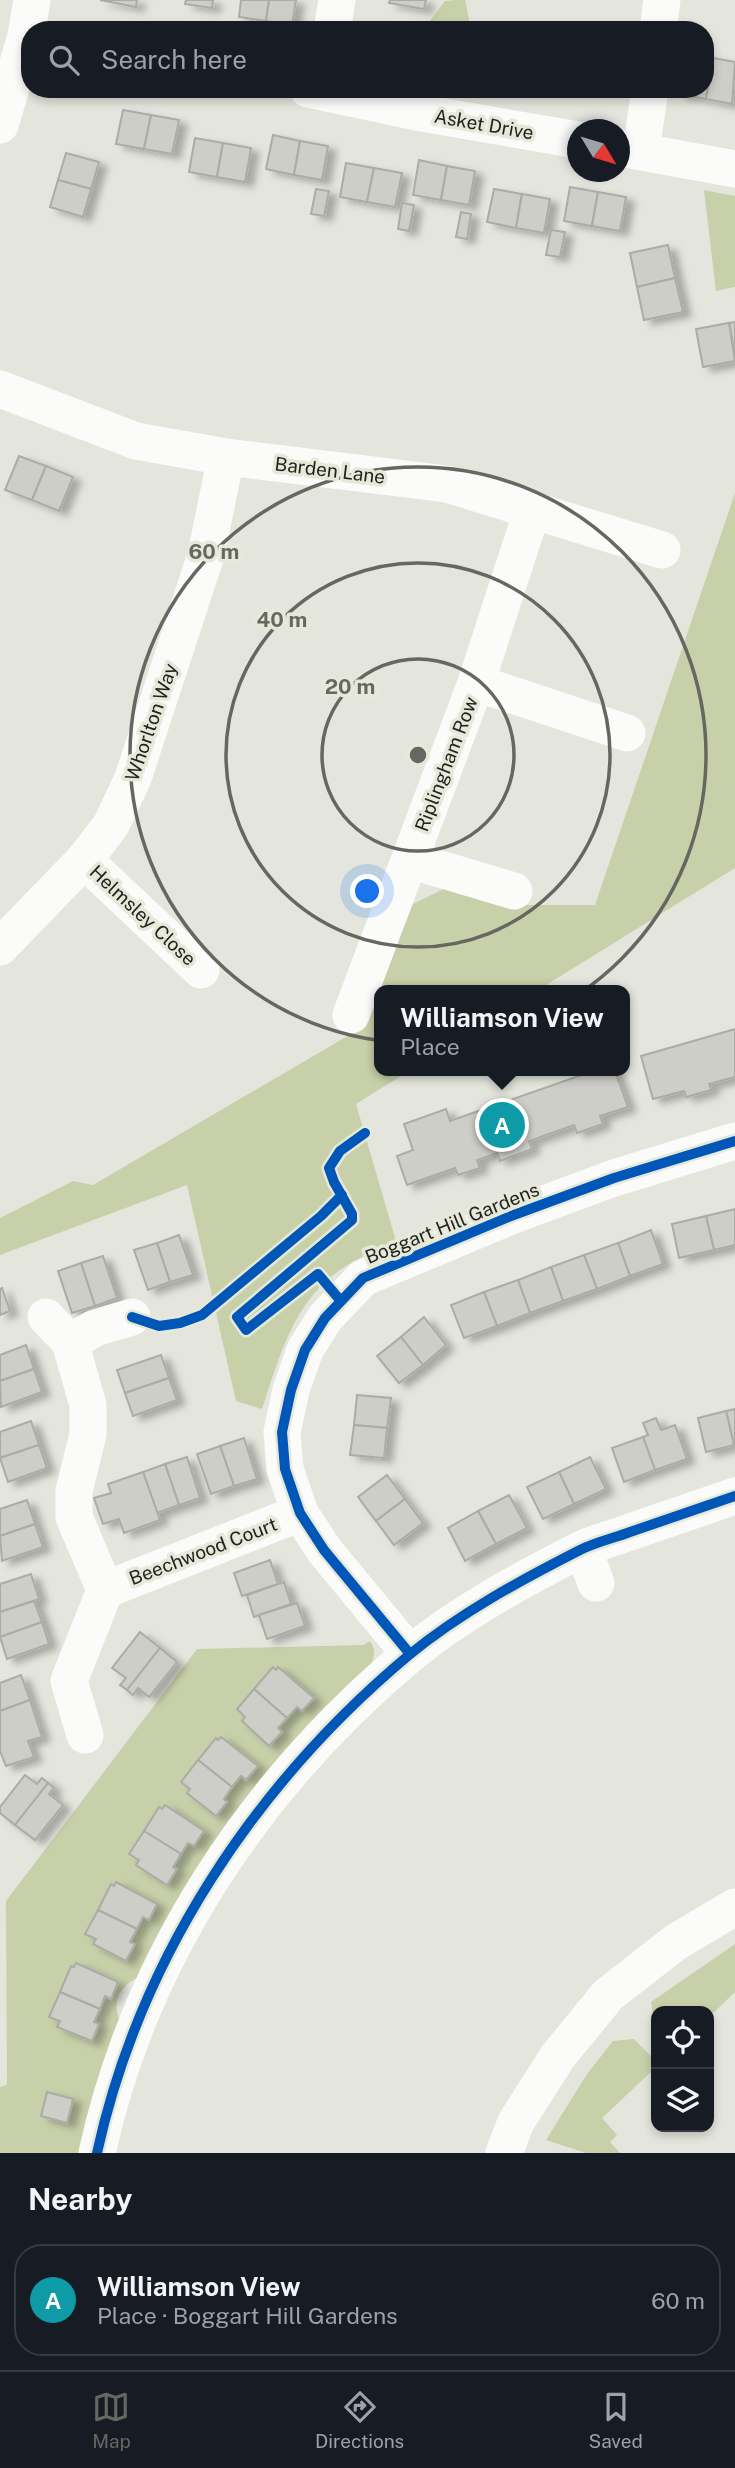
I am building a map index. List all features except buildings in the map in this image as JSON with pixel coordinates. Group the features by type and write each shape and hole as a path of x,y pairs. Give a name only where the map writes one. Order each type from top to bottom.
{"street":[{"path":"23,21 32,0"},
{"path":"334,21 337,0"},
{"path":"659,21 662,0"},
{"path":"0,125 18,34"},
{"name":"Asket Drive","path":"353,98 416,112 567,138"},
{"path":"647,98 630,149 735,169"},
{"name":"Barden Lane","path":"0,389 136,441 226,457 447,484 662,550"},
{"name":"Whorlton Way","path":"0,947 84,860 111,825 133,778 206,555 226,457"},
{"name":"Riplingham Row","path":"351,1015 476,683 532,511"},
{"path":"476,683 627,733"},
{"name":"Helmsley Close","path":"84,860 201,970"},
{"path":"410,860 514,891"},
{"name":"Boggart Hill Gardens","path":"410,1654 324,1550 300,1513 285,1469 282,1432 291,1391 305,1350 325,1318 363,1278 511,1216 601,1183 735,1141"},
{"name":"Beechwood Court","path":"85,1735 68,1681 105,1590 74,1517 74,1491 88,1434 88,1405 58,1329 94,1328 132,1317"},
{"path":"97,2153 105,2116 128,2042 179,1931 232,1872 269,1797 334,1724 410,1654 485,1602 583,1549 735,1496"},
{"name":"Beechwood Court","path":"105,1590 300,1513"},
{"path":"583,1549 596,1583"},
{"path":"504,2153 516,2122 558,2056 608,1996 677,1942 735,1907"}],"green space":[{"path":"465,0 469,21 430,21 445,1"},
{"path":"704,190 735,196 735,287 716,291"},
{"path":"735,493 735,868 546,985 380,985 413,904 450,886 509,905 595,905"},
{"path":"374,1000 374,1076 401,1076 356,1104 396,1241 346,1266 321,1286 310,1299 285,1344 262,1409 236,1401 187,1185 0,1255 0,1218 73,1181 93,1185 363,1027"},
{"path":"370,1641 374,1653 367,1673 145,1975 129,1983 120,1994 117,2008 122,2025 84,2153 0,2153 0,2087 7,2085 6,1901 197,1649 363,1645"},
{"path":"735,1944 735,1992 714,2012 714,2006 652,2006 651,2002"},
{"path":"634,2039 651,2056 651,2072 602,2118 617,2135 610,2142 620,2153 586,2153 546,2140 587,2074 613,2041"}],"cycle path":[{"path":"340,1300 318,1274 246,1330 237,1317 352,1220 352,1214 329,1168 340,1151 365,1133"},
{"path":"410,1654 324,1550 300,1513 285,1469 282,1432 291,1390 305,1350 325,1318 363,1278 511,1216 614,1178 735,1141"},
{"path":"132,1317 159,1326 180,1323 202,1315 321,1216 342,1195"},
{"path":"97,2153 116,2081 142,2011 174,1943 211,1879 254,1818 301,1760 353,1705 429,1640 470,1611 536,1573 592,1545 735,1496"}],"place":[{"name":"Williamson View","path":"502,1125"}]}
